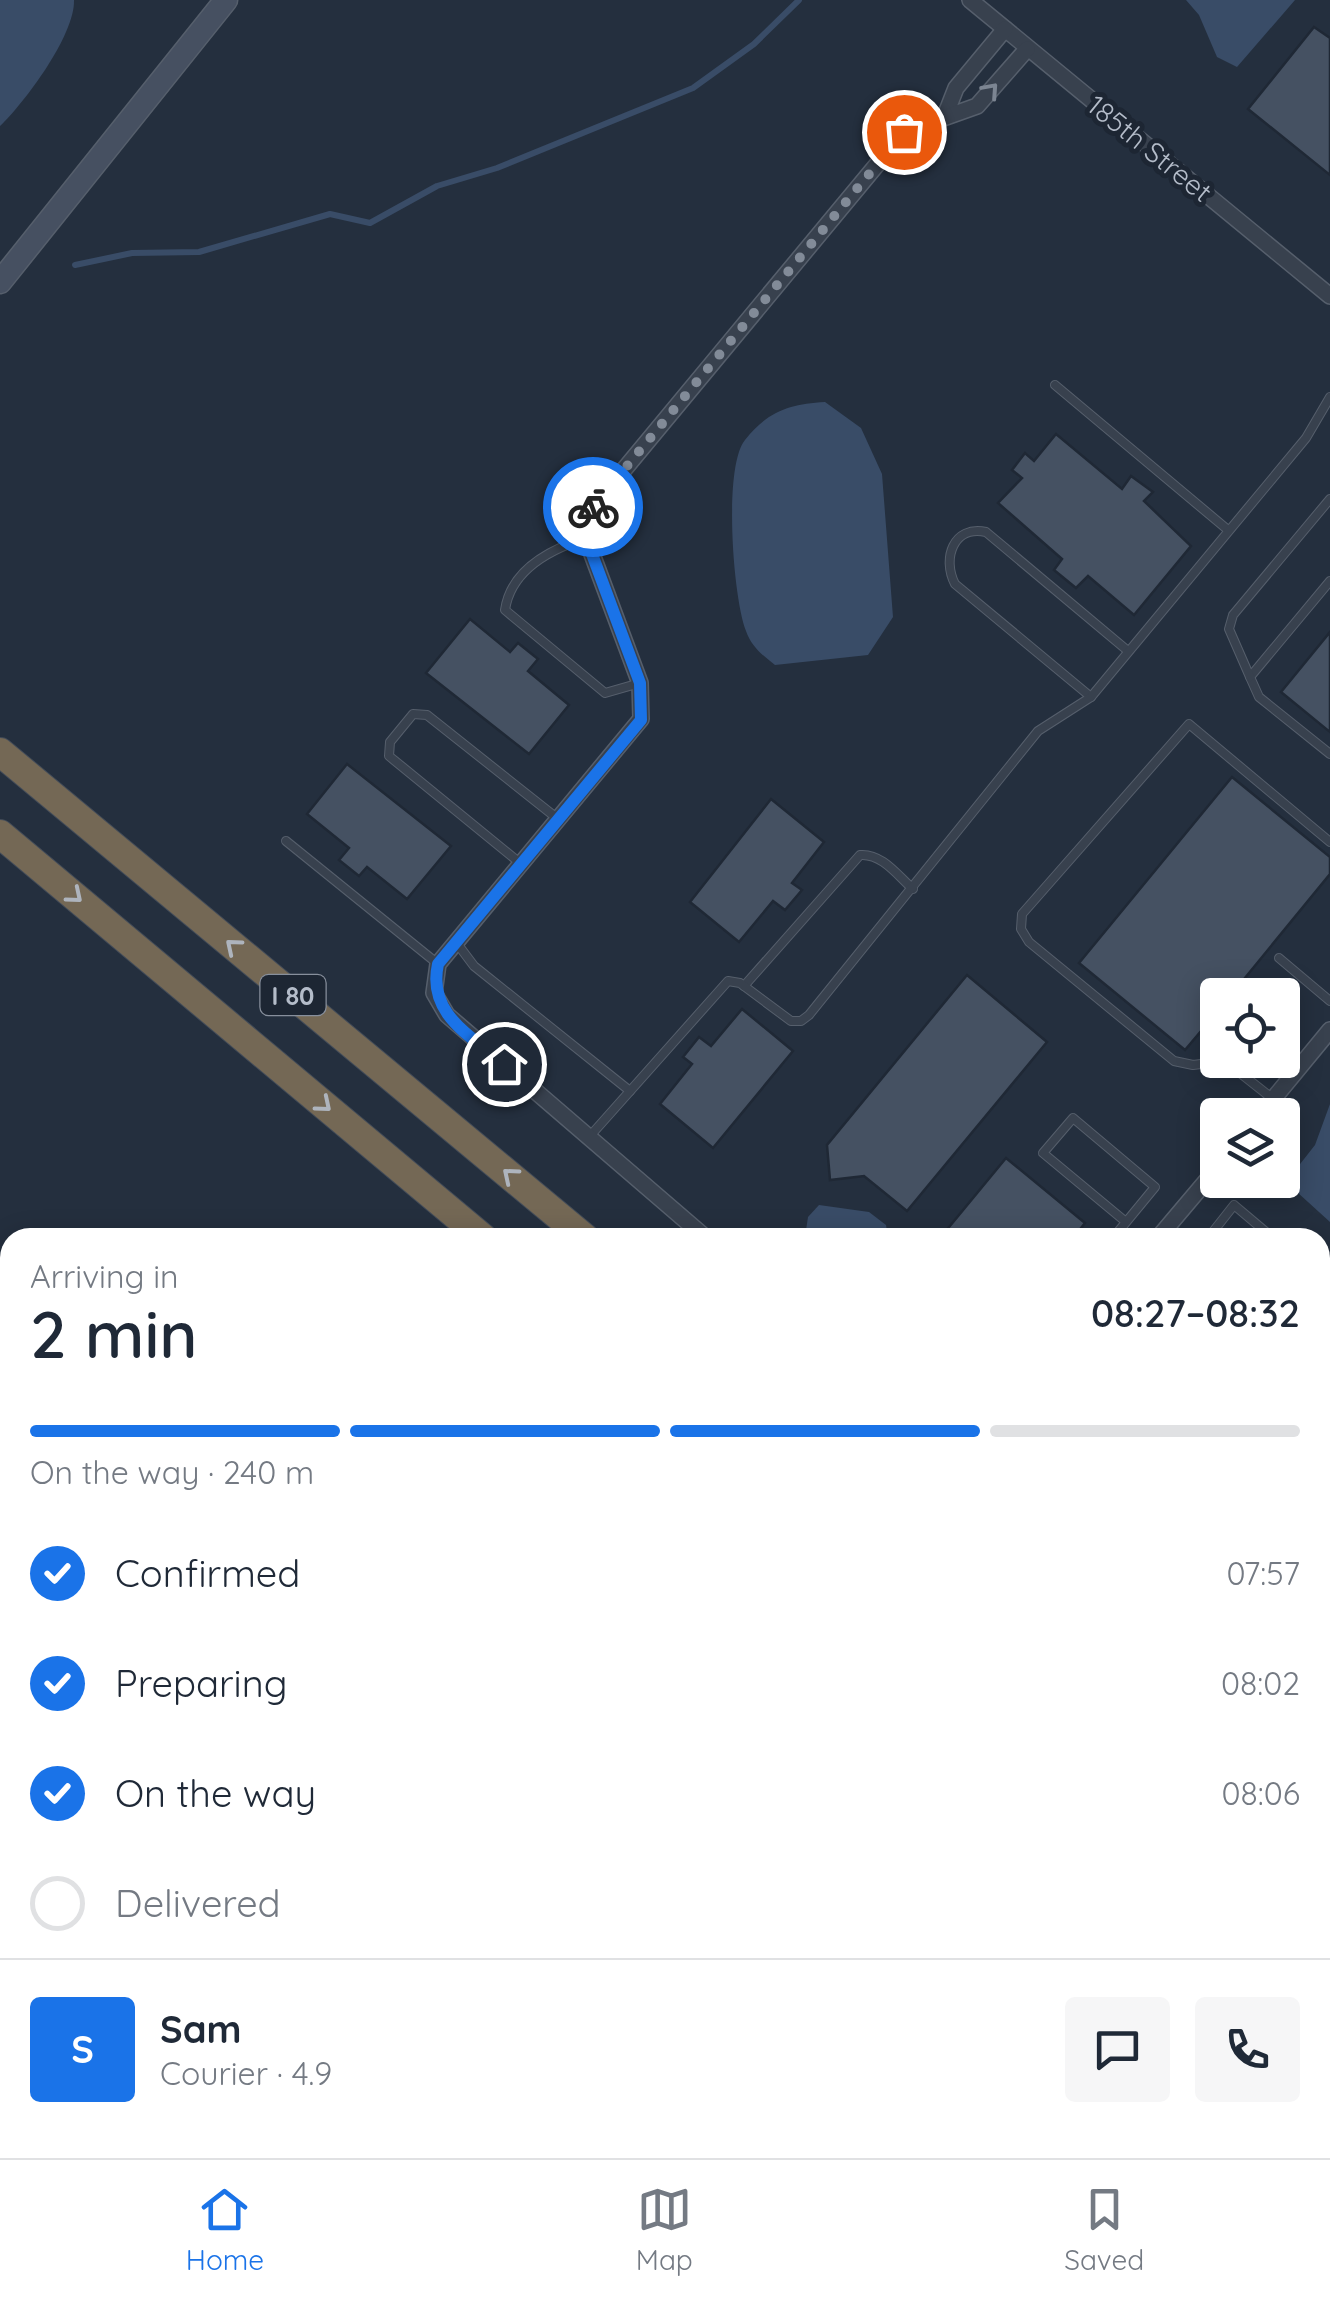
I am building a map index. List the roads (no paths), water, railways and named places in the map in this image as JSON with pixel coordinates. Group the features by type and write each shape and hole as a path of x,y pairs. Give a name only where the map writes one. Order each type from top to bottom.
{"highway":[{"name":"I 80","path":"0,752 573,1228"},
{"name":"I 80","path":"0,834 471,1228"}],"street":[{"path":"0,282 226,0"},
{"name":"185th Street","path":"970,0 1330,296"},
{"path":"945,116 956,88 1005,29"},
{"path":"694,1228 448,1014 434,993 438,964 641,720 640,683 586,538 593,507 904,132 976,106 1027,48"},
{"path":"1274,1098 1330,1030"},
{"path":"1166,1228 1200,1188"}],"lane":[{"path":"1055,385 1228,530"},
{"path":"589,1138 728,981 744,986 792,1020 801,1021 913,889 1038,731 1091,697 1306,438 1330,397"},
{"path":"1330,498 1232,615 1229,629 1259,697 1330,754"},
{"path":"1091,697 954,584 947,569 947,554 958,540 967,532 986,532 1128,651"},
{"path":"586,538 543,552 507,597 505,610 605,693 640,683"},
{"path":"1250,677 1330,581"},
{"path":"521,864 389,756 390,742 413,714 427,715 558,819"},
{"path":"1272,1098 1224,1061 1193,1065 1174,1061 1029,942 1021,930 1022,914 1189,724 1330,842"},
{"path":"286,841 438,964"},
{"path":"744,986 860,855 869,854 886,864 913,889"},
{"path":"456,942 474,966 630,1091"},
{"path":"1279,958 1330,1001"},
{"path":"1121,1228 1156,1186 1073,1118 1043,1153 1126,1222"},
{"path":"1216,1228 1234,1205 1262,1228"}],"water":[{"path":"0,0 74,0 58,49 35,85 0,126"},
{"path":"1186,0 1295,0 1237,67 1217,57 1199,15"},
{"path":"825,402 861,428 882,474 893,617 868,655 775,665 751,641 741,614 732,533 738,455 745,440 771,416 790,407"},
{"path":"1330,1104 1330,1222 1300,1195 1300,1164 1315,1145"},
{"path":"819,1205 869,1212 886,1228 806,1228 808,1217"}],"waterway":[{"path":"75,265 132,253 199,252 330,214 370,223 437,186 497,168 693,88 754,44 799,0"}]}
